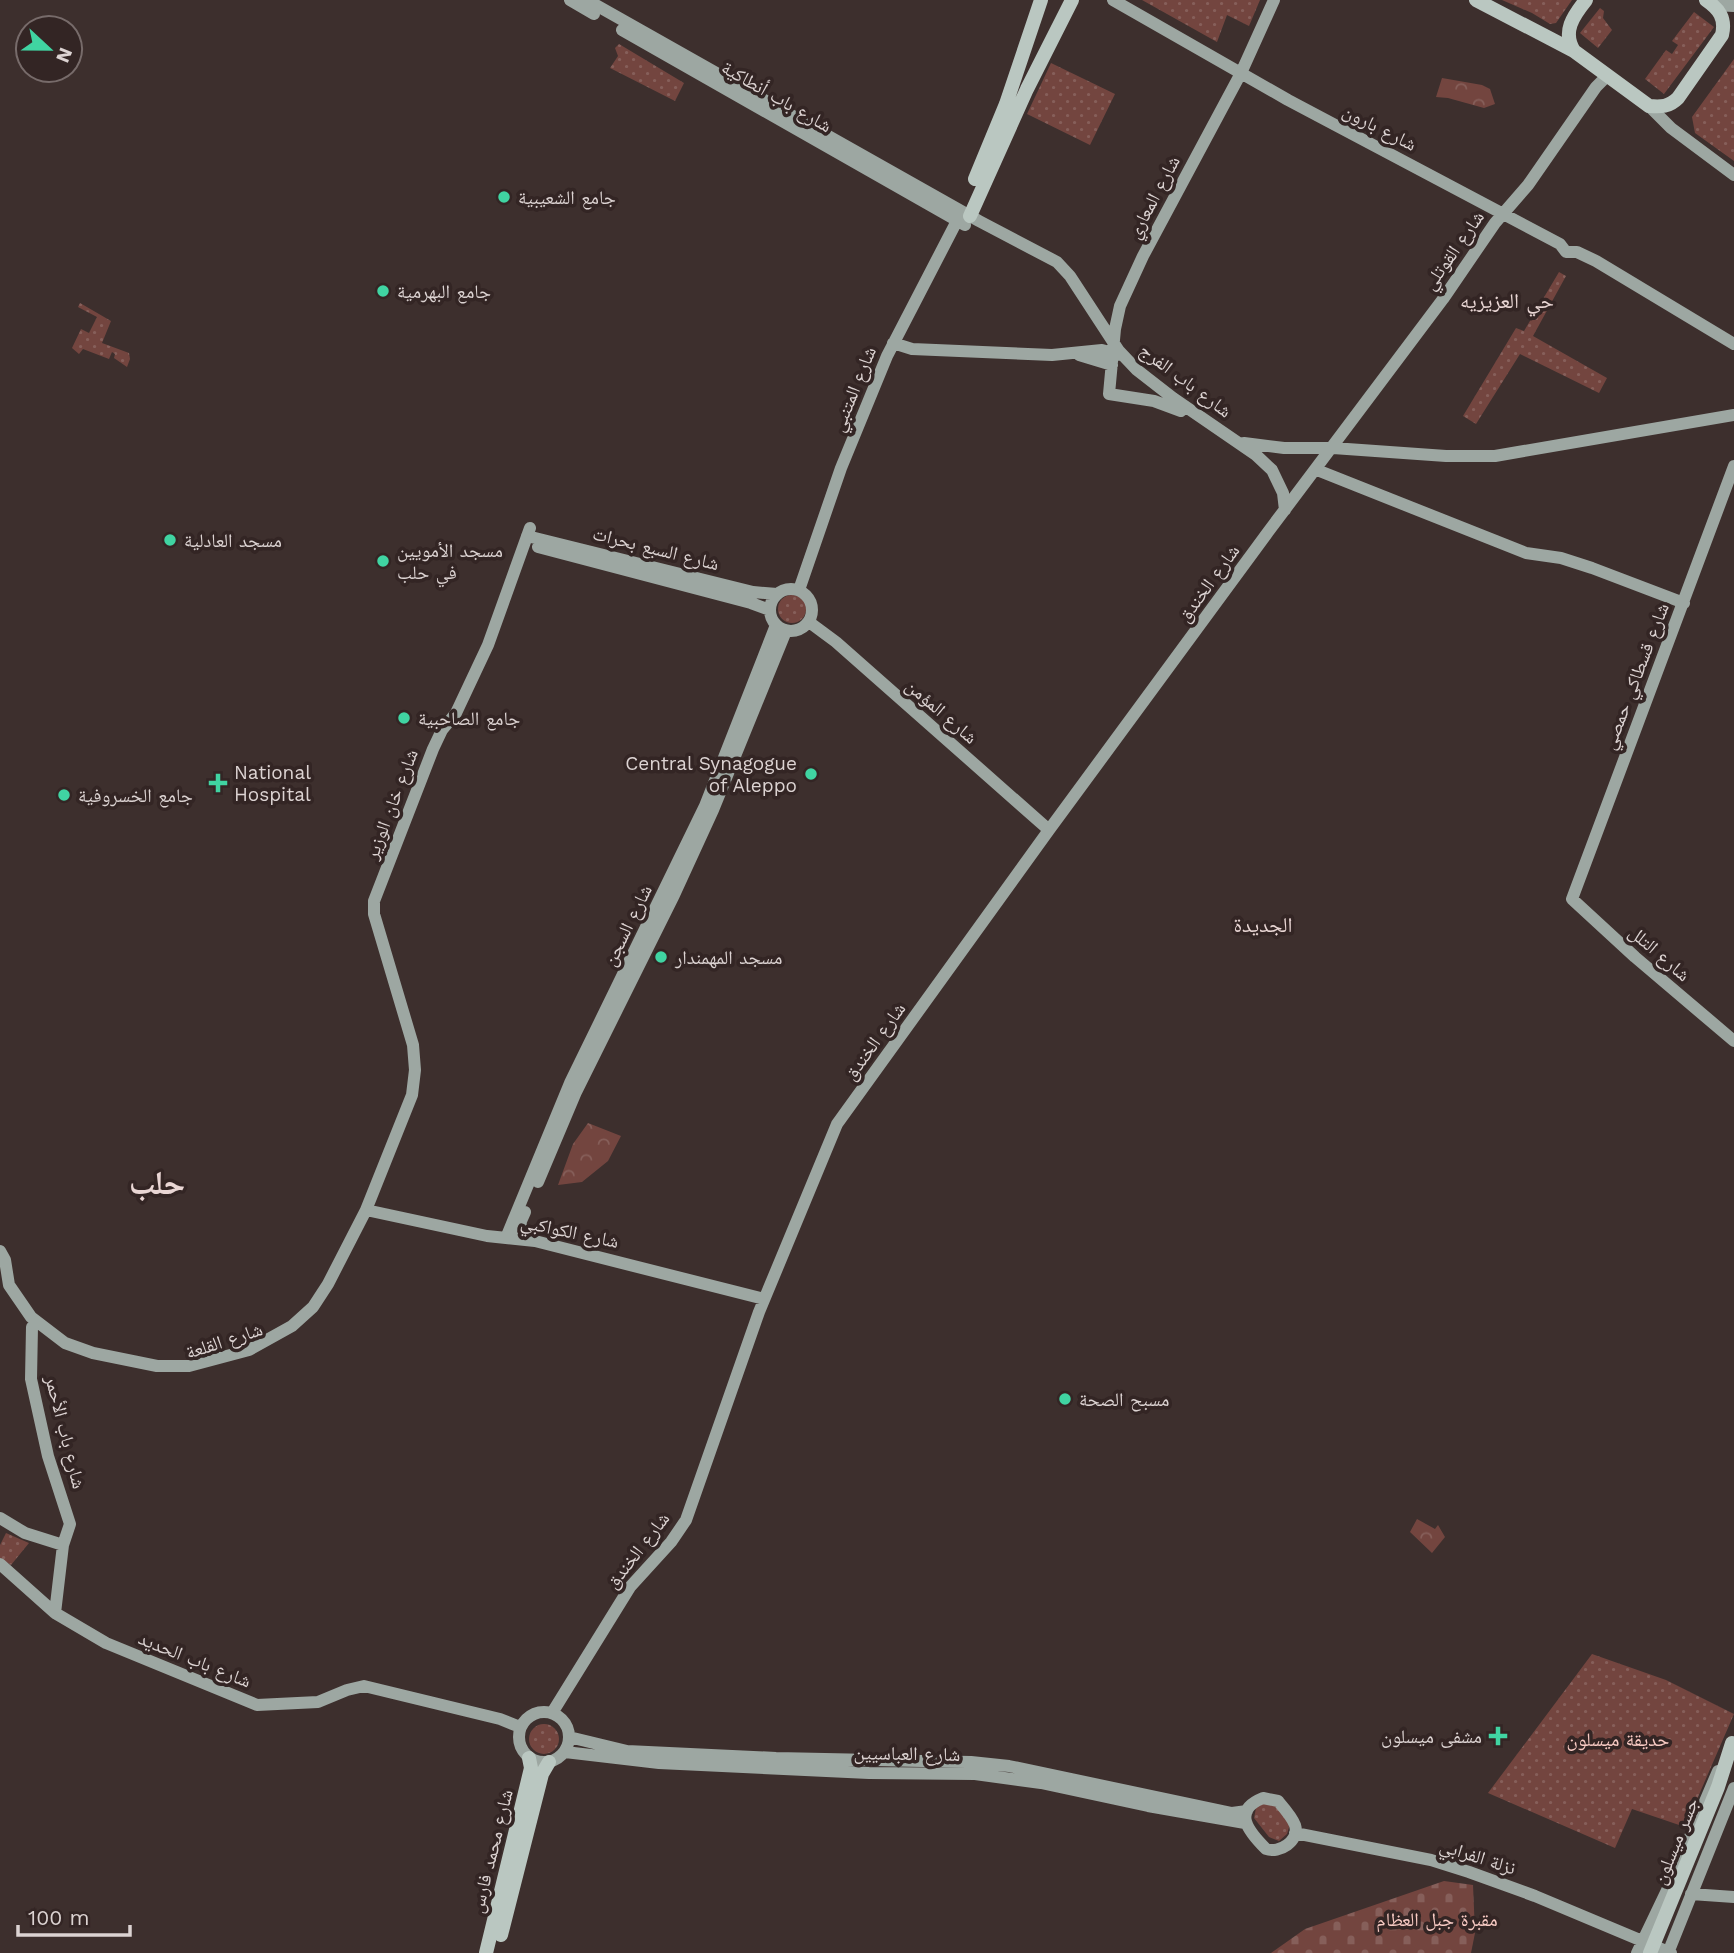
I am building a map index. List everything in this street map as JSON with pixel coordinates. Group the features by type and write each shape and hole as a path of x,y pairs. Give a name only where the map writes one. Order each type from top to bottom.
{"main road":[{"name":"شارع باب أنطاكية","path":"570,0 964,218"},
{"name":"شارع باب أنطاكية","path":"587,0 964,218"},
{"path":"912,349 907,340 911,326 964,218 1041,0"},
{"name":"شارع المتنبي","path":"799,590 841,468 893,343 964,218 1072,0"},
{"name":"شارع بارون","path":"1113,0 1241,73 1560,244 1566,252 1577,252 1603,265 1734,344"},
{"name":"شارع المعاري","path":"1212,424 1154,401 1109,394 1116,355 1115,329 1120,306 1143,256 1241,73 1274,0"},
{"path":"1476,0 1574,51 1649,106 1671,128 1734,175"},
{"path":"1574,51 1570,45 1568,30 1586,0"},
{"path":"1710,2 1734,6"},
{"path":"1710,2 1723,18 1722,35"},
{"path":"1649,106 1665,106 1678,98 1734,22"},
{"name":"شارع القوتلي","path":"1333,448 1502,215 1528,185 1596,87 1607,76"},
{"name":"شارع باب الفرج","path":"964,218 1048,257 1064,268 1116,355 1265,462 1277,477 1285,510"},
{"path":"893,343 912,349 1072,354 1102,350 1116,355"},
{"name":"شارع باب الفرج","path":"1237,441 1272,448 1333,448 1446,456 1495,456 1734,415"},
{"name":"شارع الخندق","path":"552,1713 630,1587 671,1542 686,1520 764,1299 837,1125 1049,830 1333,448"},
{"name":"شارع قسطاكي حمصي","path":"1572,899 1734,466"},
{"path":"1317,470 1526,553 1561,558 1684,603"},
{"name":"شارع السبع بحرات","path":"527,536 753,592 777,594"},
{"name":"شارع السبع بحرات","path":"527,536 770,610"},
{"name":"شارع خان الوزير","path":"377,901 433,749 442,730 449,724 488,645 527,536"},
{"path":"785,589 799,590 809,597 812,603 812,616 809,622 796,631 781,628 772,618 770,610 777,594 785,589"},
{"name":"شارع المؤمن","path":"809,622 845,650 1049,830"},
{"name":"شارع السجن","path":"513,1234 570,1083 705,806 781,628"},
{"name":"شارع التلل","path":"1572,899 1598,925 1730,1038"},
{"name":"شارع القلعة","path":"3,1286 32,1327 63,1350 113,1364 169,1373 196,1372 249,1356 278,1342 315,1312 333,1290 365,1226 409,1107 415,1070 413,1045 374,914 377,901"},
{"path":"0,1251 5,1260 3,1286 31,1317 55,1337 77,1348 106,1357 157,1366 205,1363 240,1354 268,1342 292,1326 313,1307 371,1205"},
{"name":"شارع الكواكبي","path":"371,1205 392,1213 513,1234 764,1299"},
{"path":"365,1226 375,1218 392,1213"},
{"name":"شارع باب الأحمر","path":"32,1327 31,1379 48,1456 69,1524 62,1545 55,1613"},
{"path":"0,1518 25,1533 62,1545"},
{"name":"شارع باب الحديد","path":"0,1564 55,1613 106,1643 257,1705 318,1702 347,1689 364,1686 500,1718 520,1727"},
{"path":"552,1713 564,1722 569,1737 565,1752 549,1762 542,1763 529,1758 520,1748 520,1727 530,1716 552,1713"},
{"name":"شارع العباسيين","path":"569,1737 627,1751 776,1758 971,1762 1009,1766 1246,1817"},
{"path":"1637,1953 1733,1740"},
{"name":"جسر ميسلون","path":"1650,1953 1718,1787 1733,1740"},
{"name":"شارع العباسيين","path":"565,1752 659,1763 869,1773 975,1774 1041,1783 1122,1801 1246,1817"},
{"name":"شارع محمد فارس","path":"486,1953 531,1768 529,1758"},
{"name":"شارع محمد فارس","path":"496,1953 542,1774 549,1762"},
{"name":"جسر ميسلون","path":"1666,1953 1734,1770"},
{"path":"1666,1953 1734,1788"},
{"path":"1263,1798 1274,1799 1282,1805 1294,1824 1295,1833 1289,1843 1271,1851 1262,1845 1246,1817 1256,1801 1263,1798"},
{"name":"نزلة الفرابي","path":"1295,1833 1431,1860 1535,1896 1642,1940 1666,1953"},
{"path":"1691,1894 1734,1897"}],"green space":[{"path":"1142,0 1260,0 1249,26 1227,15 1217,42"},
{"path":"1502,0 1572,0 1556,23 1550,24"},
{"path":"1600,8 1604,11 1603,18 1612,30 1598,48 1580,33"},
{"path":"1694,12 1714,27 1664,94 1645,79 1666,50 1672,54 1678,45 1672,41"},
{"path":"619,44 684,83 675,101 610,68 618,56 615,48"},
{"path":"1734,59 1734,161 1695,133 1692,117"},
{"path":"1051,63 1115,94 1090,145 1027,114"},
{"path":"1442,78 1482,85 1490,89 1495,104 1484,108 1436,97"},
{"path":"1559,272 1566,276 1533,336 1607,378 1599,393 1520,354 1476,424 1463,416 1516,328 1524,331"},
{"path":"80,303 111,321 102,343 129,353 127,367 114,358 115,354 112,352 109,359 83,349 79,354 72,348 81,329 89,333 97,317 78,307"},
{"path":"792,595 802,599 806,609 802,619 792,623 782,619 778,609 782,599"},
{"path":"588,1123 621,1136 608,1161 582,1182 558,1185 573,1144"},
{"path":"1417,1519 1435,1529 1438,1525 1445,1537 1432,1553 1410,1532"},
{"path":"6,1533 29,1543 11,1565 0,1558 0,1545"},
{"name":"حديقة ميسلون","path":"1592,1654 1666,1680 1734,1714 1685,1827 1632,1809 1615,1848 1488,1793"},
{"path":"544,1724 550,1725 558,1733 558,1745 550,1753 544,1754 538,1753 530,1745 529,1739 530,1733 538,1725"},
{"path":"1262,1802 1274,1802 1290,1824 1287,1834 1279,1841 1269,1837 1254,1818 1256,1808"},
{"name":"مقبرة جبل العظام","path":"1444,1881 1473,1885 1475,1933 1471,1953 1271,1953 1305,1929"}],"place":[{"name":"جامع الشعيبية","path":"504,197"},
{"name":"جامع البهرمية","path":"383,291"},
{"name":"مسجد العادلية","path":"170,540"},
{"name":"مسجد الأمويين في حلب","path":"383,561"},
{"name":"جامع الصاحبية","path":"404,718"},
{"name":"Central Synagogue of Aleppo","path":"811,774"},
{"name":"National Hospital","path":"218,783"},
{"name":"جامع الخسروفية","path":"64,795"},
{"name":"مسجد المهمندار","path":"661,957"},
{"name":"مسبح الصحة","path":"1065,1399"},
{"name":"مشفى ميسلون","path":"1498,1736"}],"district":[{"name":"حي العزيزيه","path":"1507,301"},
{"name":"الجديدة","path":"1263,925"},
{"name":"حلب","path":"157,1182"}]}
